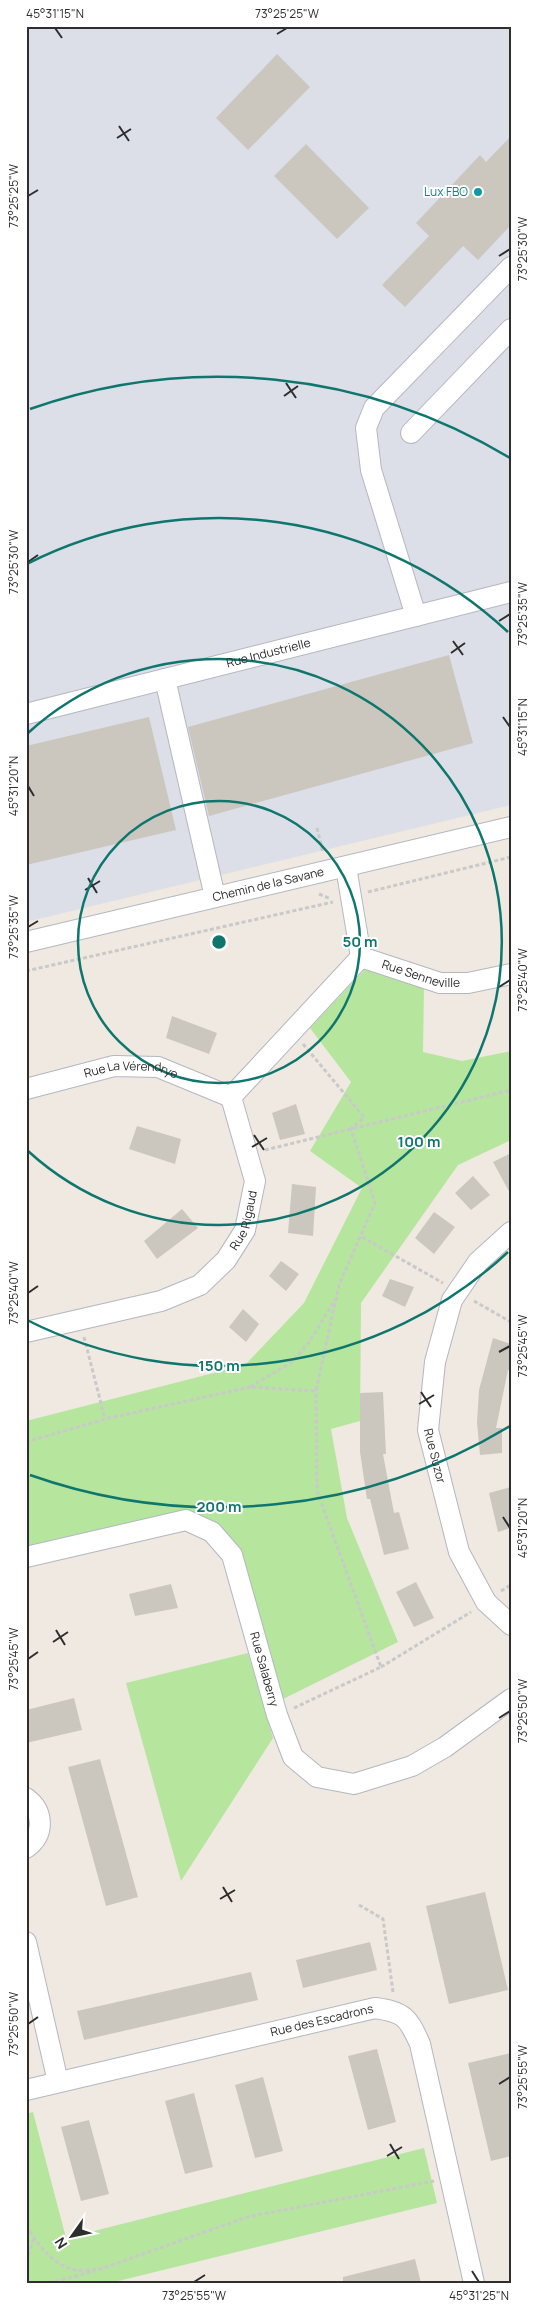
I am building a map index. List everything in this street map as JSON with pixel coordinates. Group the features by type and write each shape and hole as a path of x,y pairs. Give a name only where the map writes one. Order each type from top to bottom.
{"street":[{"path":"416,616 371,470 366,428 374,408 511,267"},
{"path":"410,433 511,329"},
{"name":"Rue Industrielle","path":"26,714 511,592"},
{"path":"165,679 215,897"},
{"name":"Chemin de la Savane","path":"26,942 511,827"},
{"path":"231,1097 293,1032 361,956 346,867"},
{"name":"Rue Senneville","path":"361,956 440,983 468,983 511,974"},
{"name":"Rue La Vérendrye","path":"26,1089 114,1066 158,1067 231,1097"},
{"name":"Rue Rigaud","path":"26,1332 168,1298 200,1285 226,1260 245,1230 255,1181 231,1097"},
{"name":"Rue Suzor","path":"511,1232 478,1262 452,1300 435,1362 428,1430 459,1552 486,1602 511,1625"},
{"name":"Rue Salaberry","path":"26,1557 186,1520 212,1532 232,1555 277,1715 293,1757 317,1777 354,1784 412,1766 445,1747 511,1699"},
{"path":"26,1798 38,1810 40,1824 36,1839 26,1848"},
{"path":"26,1942 58,2082"},
{"name":"Rue des Escadrons","path":"26,2090 375,2008 396,2011"},
{"path":"396,2011 412,2025 420,2044 474,2283"}],"path":[{"path":"318,828 324,856"},
{"path":"367,893 511,857"},
{"path":"26,971 336,901 323,894 311,894"},
{"path":"293,1032 364,1117 352,1129"},
{"path":"247,1155 511,1090"},
{"path":"352,1129 375,1203 362,1237 339,1285 316,1391 317,1491 381,1667"},
{"path":"362,1237 511,1322"},
{"path":"250,1387 292,1362 310,1340 336,1298"},
{"path":"80,1319 105,1419"},
{"path":"26,1442 105,1419 250,1387 316,1391"},
{"path":"277,1715 381,1667 486,1602"},
{"path":"359,1905 383,1919 396,2011"},
{"path":"49,2283 101,2269 246,2217 451,2177"},
{"path":"26,2226 54,2260 76,2270 101,2269"},
{"path":"26,2261 34,2238"}],"shaded area":[{"path":"26,26 511,26 511,805 26,922"}],"green space":[{"path":"373,961 424,985 423,1052 462,1061 511,1051 511,1140 458,1165 361,1303 360,1421 331,1429 347,1518 398,1642 279,1701 211,1521 26,1548 26,1421 245,1365 304,1303 362,1188 310,1151 351,1082 310,1028"},
{"path":"248,1653 273,1738 181,1881 126,1683"},
{"path":"33,2112 66,2238 424,2148 437,2203 110,2283 26,2283 26,2114"}],"building":[{"path":"277,54 310,87 248,150 216,118"},
{"name":"Lux FBO","path":"511,136 511,225 478,260 463,246 405,307 382,285 429,236 416,223 480,155 486,162"},
{"path":"306,144 369,208 337,239 274,176"},
{"path":"449,655 473,743 209,816 188,727"},
{"path":"149,717 176,830 26,865 26,746"},
{"path":"172,1016 217,1033 209,1054 166,1038"},
{"path":"296,1104 305,1134 280,1140 272,1113"},
{"path":"137,1126 181,1139 175,1164 129,1149"},
{"path":"511,1153 511,1195 493,1162"},
{"path":"473,1176 490,1195 471,1210 455,1193"},
{"path":"292,1184 316,1187 313,1236 288,1233"},
{"path":"182,1209 198,1228 157,1259 144,1241"},
{"path":"434,1212 455,1227 434,1254 415,1238"},
{"path":"281,1261 299,1274 286,1291 269,1276"},
{"path":"390,1279 414,1287 405,1307 382,1296"},
{"path":"243,1309 259,1324 246,1342 229,1327"},
{"path":"493,1338 511,1344 511,1371 508,1370 496,1428 502,1428 502,1453 480,1455 477,1422 479,1390"},
{"path":"383,1392 386,1454 383,1454 394,1513 399,1512 409,1549 384,1555 370,1499 367,1499 360,1452 360,1393"},
{"path":"511,1487 511,1528 498,1532 489,1493"},
{"path":"416,1582 434,1618 414,1627 396,1592"},
{"path":"171,1584 178,1608 135,1616 129,1594"},
{"path":"74,1698 82,1730 26,1743 26,1710"},
{"path":"100,1759 138,1897 106,1906 68,1767"},
{"path":"485,1892 508,1990 449,2004 426,1906"},
{"path":"370,1942 377,1970 303,1988 296,1960"},
{"path":"251,1972 258,2000 84,2040 77,2011"},
{"path":"377,2049 396,2122 368,2130 348,2056"},
{"path":"511,2053 511,2156 491,2161 468,2063"},
{"path":"263,2077 283,2151 255,2158 235,2085"},
{"path":"194,2093 213,2167 185,2174 165,2101"},
{"path":"89,2120 109,2194 81,2201 61,2127"},
{"path":"415,2259 421,2283 343,2283 343,2277"}],"place":[{"name":"Lux FBO","path":"478,192"}]}
